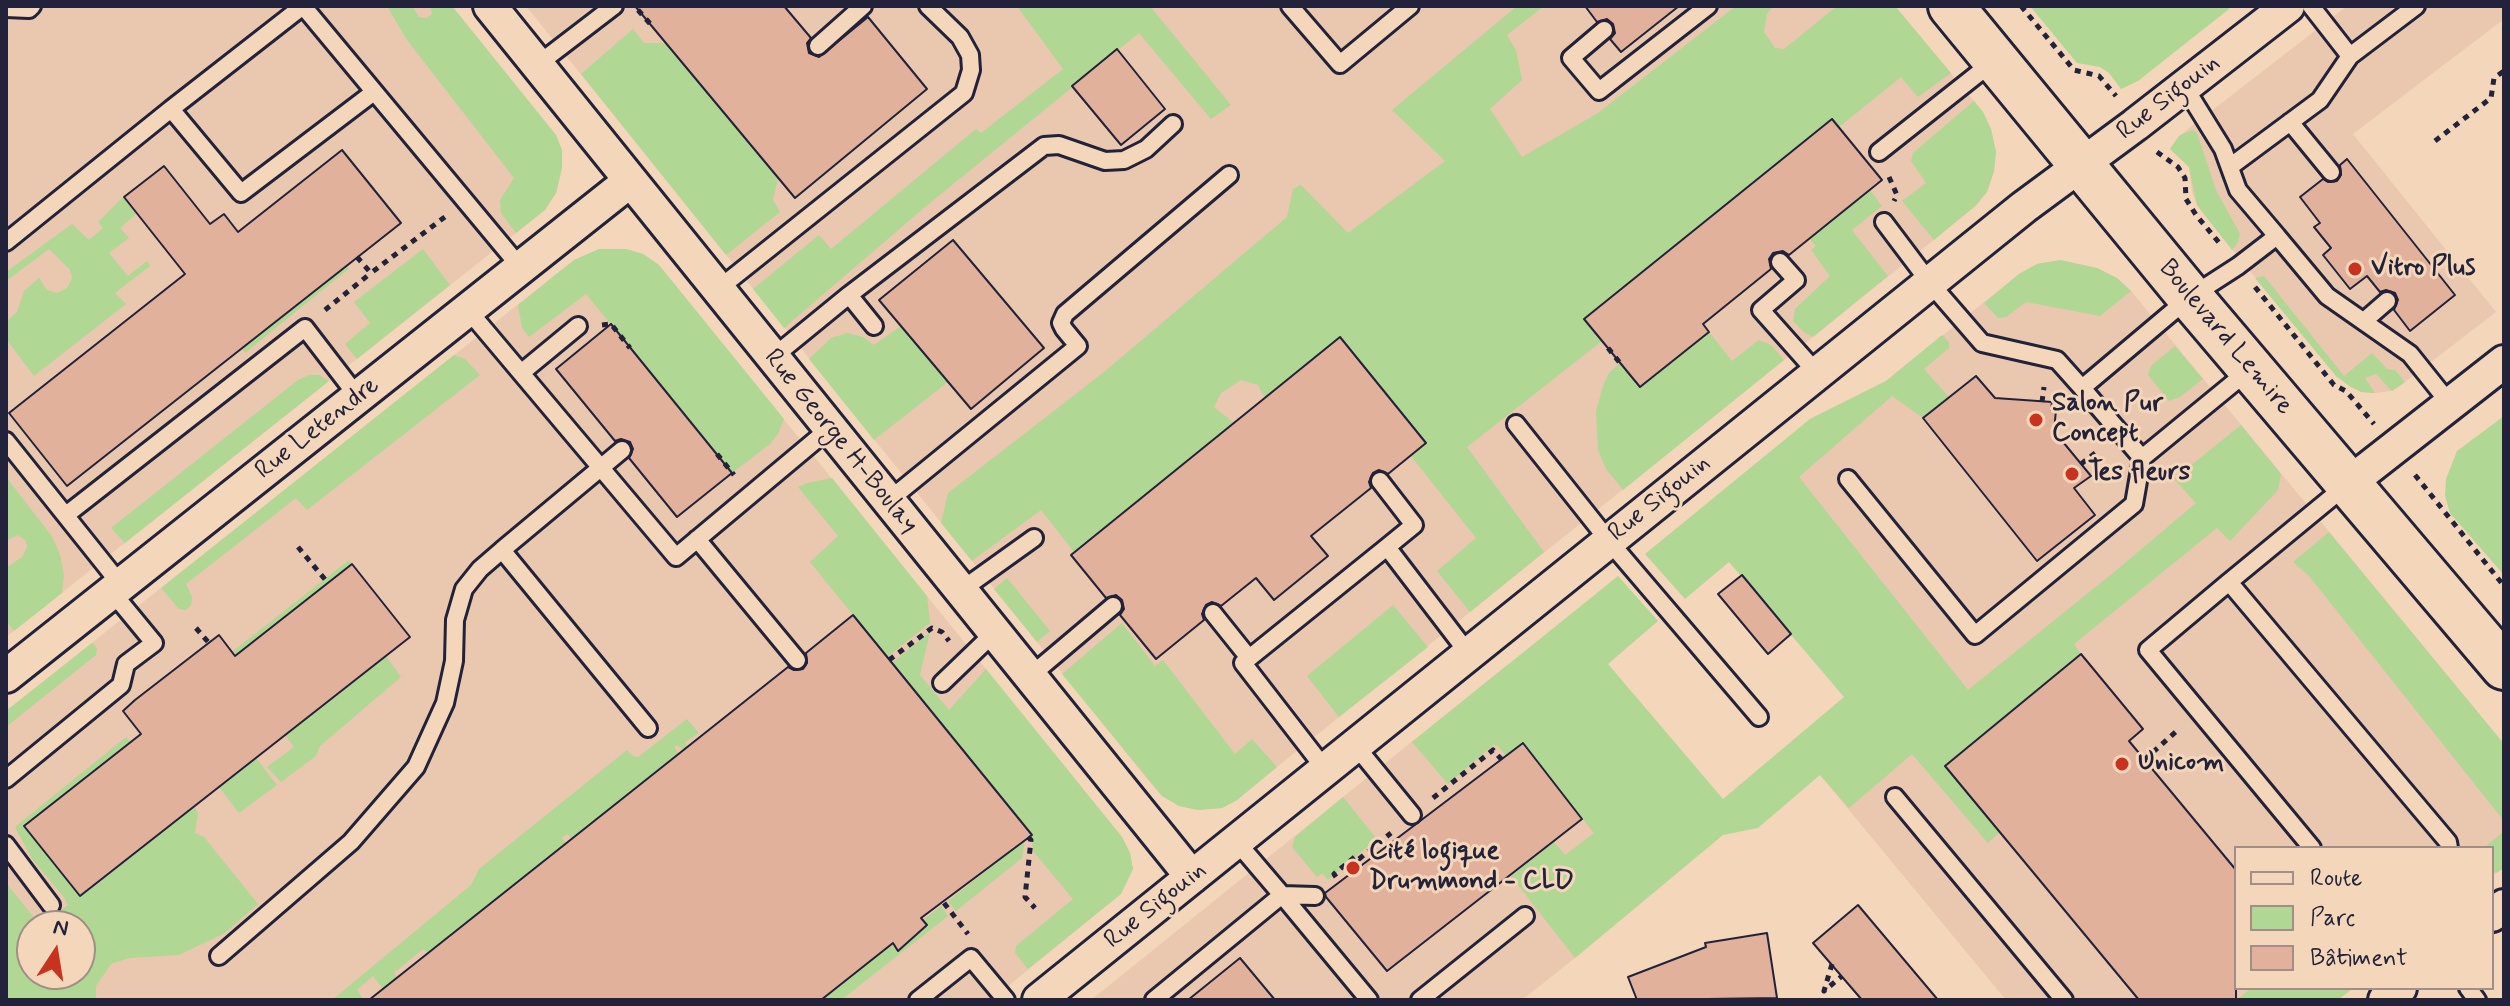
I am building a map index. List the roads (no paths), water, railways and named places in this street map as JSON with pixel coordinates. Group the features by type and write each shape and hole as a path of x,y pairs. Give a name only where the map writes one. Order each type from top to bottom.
{"main road":[{"name":"Boulevard Lemire","path":"1951,6 2190,297 2504,667"}],"street":[{"name":"Rue George H-Boulay","path":"490,6 1192,877"},
{"name":"Rue Sigouin","path":"1039,1000 1817,373 2184,86 2271,11"},
{"name":"Rue Letendre","path":"6,676 630,181"},
{"path":"2348,484 2504,362"}],"lane":[{"path":"6,8 29,9 32,6"},
{"path":"6,242 303,6 521,268"},
{"path":"537,65 614,6"},
{"path":"818,46 863,6"},
{"path":"717,290 964,93 971,70 970,55 960,37 928,6"},
{"path":"1290,6 1340,64 1410,6"},
{"path":"1604,30 1571,58 1599,91 1708,6"},
{"path":"2311,6 2350,56"},
{"path":"2231,166 2320,100 2350,56 2416,6"},
{"path":"1879,152 1995,60"},
{"path":"2184,86 2231,166 2238,190 2327,296 2410,354 2450,404"},
{"path":"171,109 241,193 374,92"},
{"path":"2290,122 2331,172"},
{"path":"772,358 1044,146 1059,145 1105,161 1124,160 1146,149 1173,124"},
{"path":"888,501 1078,346 1061,323 1065,314 1229,175"},
{"path":"1884,222 1930,283 1982,343 2057,360 2142,458"},
{"path":"2082,388 2190,297 2277,236"},
{"path":"1780,262 1796,280 1761,310 1817,373"},
{"path":"849,295 874,326"},
{"path":"2364,321 2387,301"},
{"path":"468,310 676,557 829,429"},
{"path":"521,373 578,326"},
{"path":"66,515 305,328 358,397"},
{"path":"1848,479 1975,635 2134,504 2142,458 2251,369"},
{"path":"1516,424 1608,540 1759,717"},
{"path":"6,441 66,515 154,643 126,664 121,685 6,779"},
{"path":"219,956 351,842 416,767 445,703 454,661 455,620 464,589 480,569 622,450"},
{"path":"1325,769 1243,663 1414,525 1380,481"},
{"path":"2310,846 2148,650 2348,484"},
{"path":"960,591 1034,538"},
{"path":"697,539 797,660"},
{"path":"1387,547 1468,653"},
{"path":"502,550 648,728"},
{"path":"2229,582 2449,846"},
{"path":"1029,677 1113,606"},
{"path":"1213,613 1249,658"},
{"path":"942,683 994,633"},
{"path":"1355,745 1412,815"},
{"path":"1895,797 2064,1000"},
{"path":"1236,841 1367,999"},
{"path":"6,845 51,905"},
{"path":"1154,1000 1282,895 1315,896"},
{"path":"1420,1000 1525,916"},
{"path":"918,1000 971,958 1006,1000"}],"place":[{"name":"Vitro Plus","path":"2355,269"},
{"name":"Salon Pur Concept","path":"2036,420"},
{"name":"Tes fleurs","path":"2072,474"},
{"name":"Unicom","path":"2122,764"},
{"name":"Cité logique Drummond - CLD","path":"1353,868"}]}
